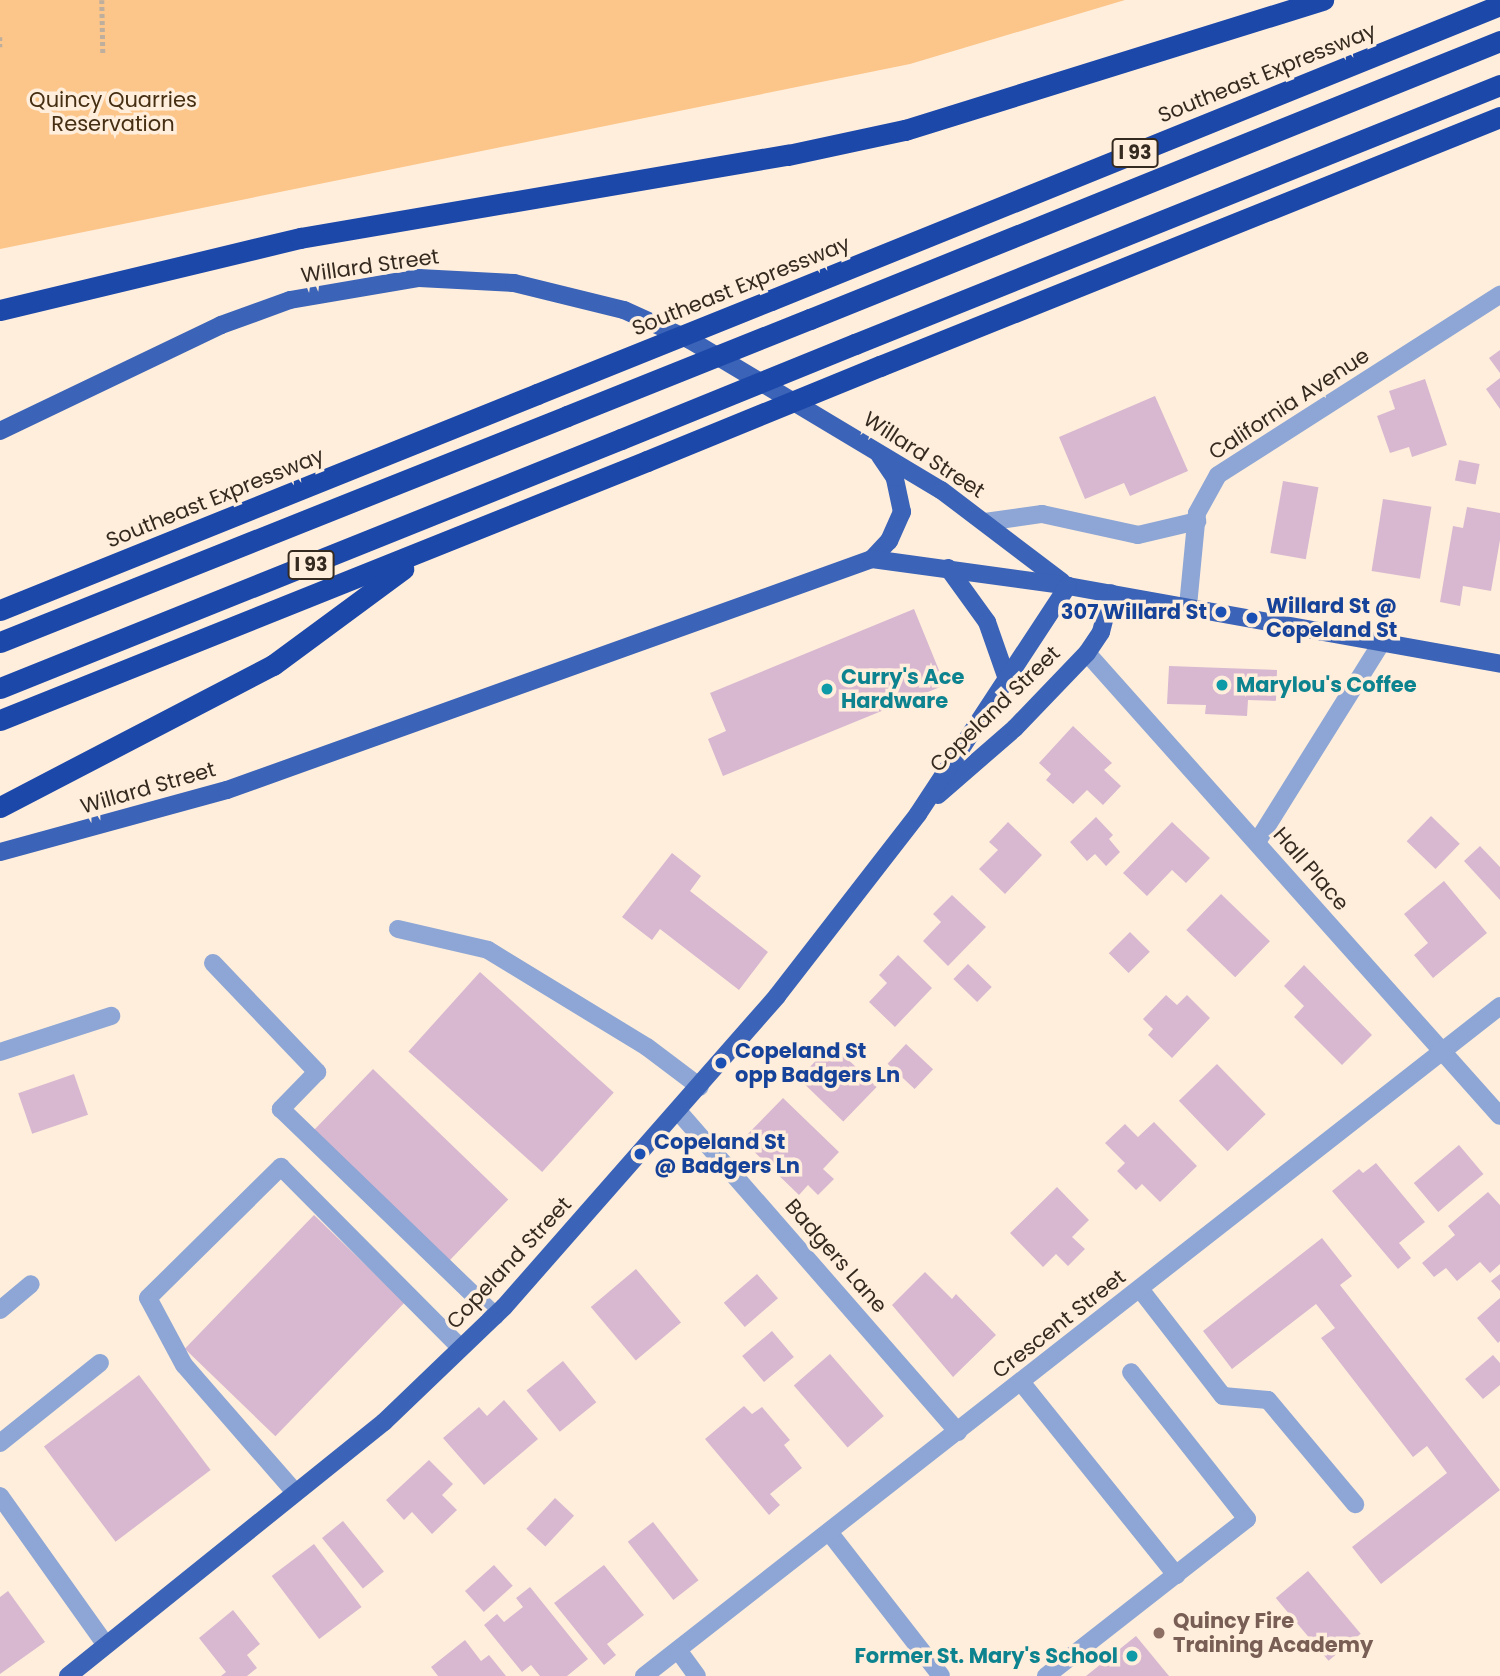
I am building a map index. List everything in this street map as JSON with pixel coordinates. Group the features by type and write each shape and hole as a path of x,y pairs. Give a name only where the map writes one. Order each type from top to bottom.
{"highway":[{"path":"0,310 337,231 788,155 892,133 1323,0"},
{"name":"Southeast Expressway","path":"0,610 1500,5"},
{"name":"I 93","path":"0,642 1500,41"},
{"name":"I 93","path":"0,688 1500,85"},
{"name":"I 93","path":"0,720 427,551 1500,117"},
{"path":"0,807 274,665 427,551"}],"main road":[{"name":"Willard Street","path":"0,431 257,311 321,292 448,277 539,288 624,310 690,340 874,448 985,522 1068,586"},
{"path":"872,559 889,541 902,512 895,478 874,448"},
{"name":"Willard Street","path":"0,852 227,790 872,559 1111,593 1500,664"},
{"path":"948,568 987,622 1007,679"},
{"name":"Copeland Street","path":"68,1676 294,1491 384,1422 495,1316 700,1087 918,814 1068,586"},
{"name":"Copeland Street","path":"918,814 1015,728 1087,653 1101,632 1111,593"}],"street":[{"name":"California Avenue","path":"1188,606 1196,521 1209,487 1230,466 1500,295"},
{"path":"985,522 1042,514 1138,535 1196,521"},
{"path":"1257,842 1382,642"},
{"name":"Hall Place","path":"1087,653 1500,1116"},
{"path":"398,929 488,950 646,1047 700,1087"},
{"path":"213,963 317,1072 281,1109 495,1316"},
{"name":"Crescent Street","path":"644,1676 1500,1006"},
{"path":"0,1052 111,1016"},
{"name":"Badgers Lane","path":"678,1111 958,1432"},
{"path":"294,1491 184,1365 148,1297 281,1167 461,1348"},
{"path":"0,1310 32,1283"},
{"path":"1140,1289 1223,1396 1268,1400 1355,1504"},
{"path":"0,1443 100,1363"},
{"path":"1046,1676 1247,1519 1131,1372"},
{"path":"1021,1382 1177,1575"},
{"path":"0,1496 105,1644"},
{"path":"829,1532 941,1676"},
{"path":"678,1650 696,1676"}],"path":[{"path":"102,0 103,54"},
{"path":"0,37 0,47"}],"green space":[{"name":"Quincy Quarries Reservation","path":"0,0 1125,0 910,64 0,249"}],"building":[{"path":"1500,350 1500,373 1489,358"},
{"path":"1500,378 1500,409 1486,389"},
{"path":"1425,379 1447,445 1412,457 1409,447 1390,453 1377,416 1395,409 1389,391"},
{"path":"1155,396 1188,471 1130,496 1124,483 1085,499 1059,437"},
{"path":"1459,460 1480,464 1476,485 1455,481"},
{"path":"1283,481 1318,487 1306,559 1270,553"},
{"path":"1383,499 1431,507 1420,579 1372,571"},
{"path":"1467,507 1500,513 1500,540 1491,591 1463,586 1460,606 1440,602 1453,526 1463,528"},
{"name":"Curry's Ace Hardware","path":"914,609 945,685 723,776 708,739 726,731 710,693"},
{"name":"Marylou's Coffee","path":"1169,666 1277,670 1276,701 1248,700 1247,716 1205,714 1206,705 1167,704"},
{"path":"1073,726 1112,763 1104,770 1121,786 1103,805 1087,790 1073,804 1046,780 1051,774 1039,763"},
{"path":"1431,816 1460,844 1435,869 1407,841"},
{"path":"1096,817 1113,835 1109,839 1120,852 1106,866 1095,854 1087,861 1070,842"},
{"path":"1008,822 1042,855 1005,894 979,869 998,850 989,842"},
{"path":"1172,822 1210,858 1186,883 1172,870 1147,896 1123,873"},
{"path":"1480,846 1500,867 1500,900 1464,861"},
{"path":"672,853 701,876 690,891 768,952 739,990 660,929 652,940 622,917"},
{"path":"1444,881 1487,933 1433,978 1414,955 1428,943 1404,914"},
{"path":"1221,894 1270,941 1235,977 1186,930"},
{"path":"952,895 986,927 948,966 923,941 941,922 933,914"},
{"path":"1130,932 1150,952 1129,973 1109,953"},
{"path":"898,955 932,988 895,1027 869,1002 887,983 879,975"},
{"path":"968,964 992,987 977,1002 953,979"},
{"path":"1304,965 1372,1035 1342,1065 1294,1017 1304,1006 1284,986"},
{"path":"480,972 614,1092 542,1172 408,1052"},
{"path":"1166,995 1177,1005 1187,995 1210,1018 1172,1058 1148,1035 1153,1029 1143,1019"},
{"path":"832,1044 877,1087 843,1122 799,1079"},
{"path":"906,1044 933,1069 915,1089 888,1064"},
{"path":"1217,1064 1266,1114 1228,1151 1179,1101"},
{"path":"373,1069 508,1200 447,1263 312,1132"},
{"path":"74,1074 88,1115 32,1134 18,1093"},
{"path":"783,1098 839,1152 823,1169 834,1179 818,1195 808,1185 799,1195 742,1140"},
{"path":"1154,1122 1197,1166 1160,1202 1142,1184 1136,1190 1117,1171 1125,1163 1105,1143 1125,1124 1138,1137"},
{"path":"1459,1145 1483,1174 1438,1212 1414,1183"},
{"path":"1376,1163 1425,1222 1399,1243 1411,1258 1398,1269 1332,1191 1359,1169 1363,1173"},
{"path":"1057,1187 1089,1220 1072,1237 1085,1249 1068,1266 1056,1254 1043,1267 1010,1233"},
{"path":"1488,1192 1500,1205 1500,1264 1490,1273 1480,1262 1457,1281 1446,1268 1434,1277 1422,1263 1455,1235 1448,1226"},
{"path":"314,1215 405,1303 275,1436 185,1349"},
{"path":"1322,1238 1352,1276 1340,1285 1500,1490 1381,1584 1352,1547 1447,1473 1427,1446 1413,1457 1321,1338 1335,1328 1316,1304 1232,1369 1203,1331"},
{"path":"636,1269 681,1323 636,1361 591,1307"},
{"path":"925,1272 952,1299 956,1294 996,1335 953,1377 892,1305"},
{"path":"757,1274 778,1298 745,1327 724,1303"},
{"path":"1500,1274 1500,1291 1491,1281"},
{"path":"1500,1298 1500,1341 1498,1343 1477,1318"},
{"path":"772,1331 794,1357 764,1382 742,1356"},
{"path":"830,1354 884,1416 848,1447 794,1385"},
{"path":"1493,1355 1500,1363 1500,1385 1483,1399 1465,1379"},
{"path":"563,1361 596,1402 560,1432 526,1391"},
{"path":"139,1375 211,1470 116,1542 44,1447"},
{"path":"504,1400 538,1439 484,1485 443,1438 479,1407 487,1416"},
{"path":"744,1406 752,1414 762,1407 790,1440 784,1445 802,1468 770,1494 780,1505 769,1515 705,1439"},
{"path":"429,1460 453,1484 442,1495 457,1510 432,1534 412,1512 404,1520 386,1500"},
{"path":"555,1498 574,1516 545,1546 526,1529"},
{"path":"343,1521 384,1572 363,1589 322,1538"},
{"path":"653,1522 699,1580 673,1600 628,1542"},
{"path":"314,1544 362,1607 319,1639 272,1576"},
{"path":"494,1565 513,1586 484,1612 465,1591"},
{"path":"604,1565 644,1615 607,1644 616,1655 604,1665 554,1603"},
{"path":"1308,1571 1361,1634 1329,1661 1276,1598"},
{"path":"530,1587 588,1659 567,1676 540,1676 531,1665 522,1672 484,1625 497,1614 504,1622 523,1607 516,1598"},
{"path":"8,1591 45,1642 0,1674 0,1597"},
{"path":"233,1610 260,1644 247,1655 257,1668 247,1676 221,1676 226,1672 199,1638"},
{"name":"Former St. Mary's School","path":"1136,1636 1169,1676 1086,1676"},
{"path":"465,1640 481,1661 489,1655 506,1676 438,1676 431,1667"}],"place":[{"name":"307 Willard St","path":"1221,612"},
{"name":"Willard St @ Copeland St","path":"1252,618"},
{"name":"Marylou's Coffee","path":"1222,685"},
{"name":"Curry's Ace Hardware","path":"827,689"},
{"name":"Copeland St opp Badgers Ln","path":"721,1063"},
{"name":"Copeland St @ Badgers Ln","path":"640,1154"},
{"name":"Quincy Fire Training Academy","path":"1159,1633"},
{"name":"Former St. Mary's School","path":"1132,1656"}]}
